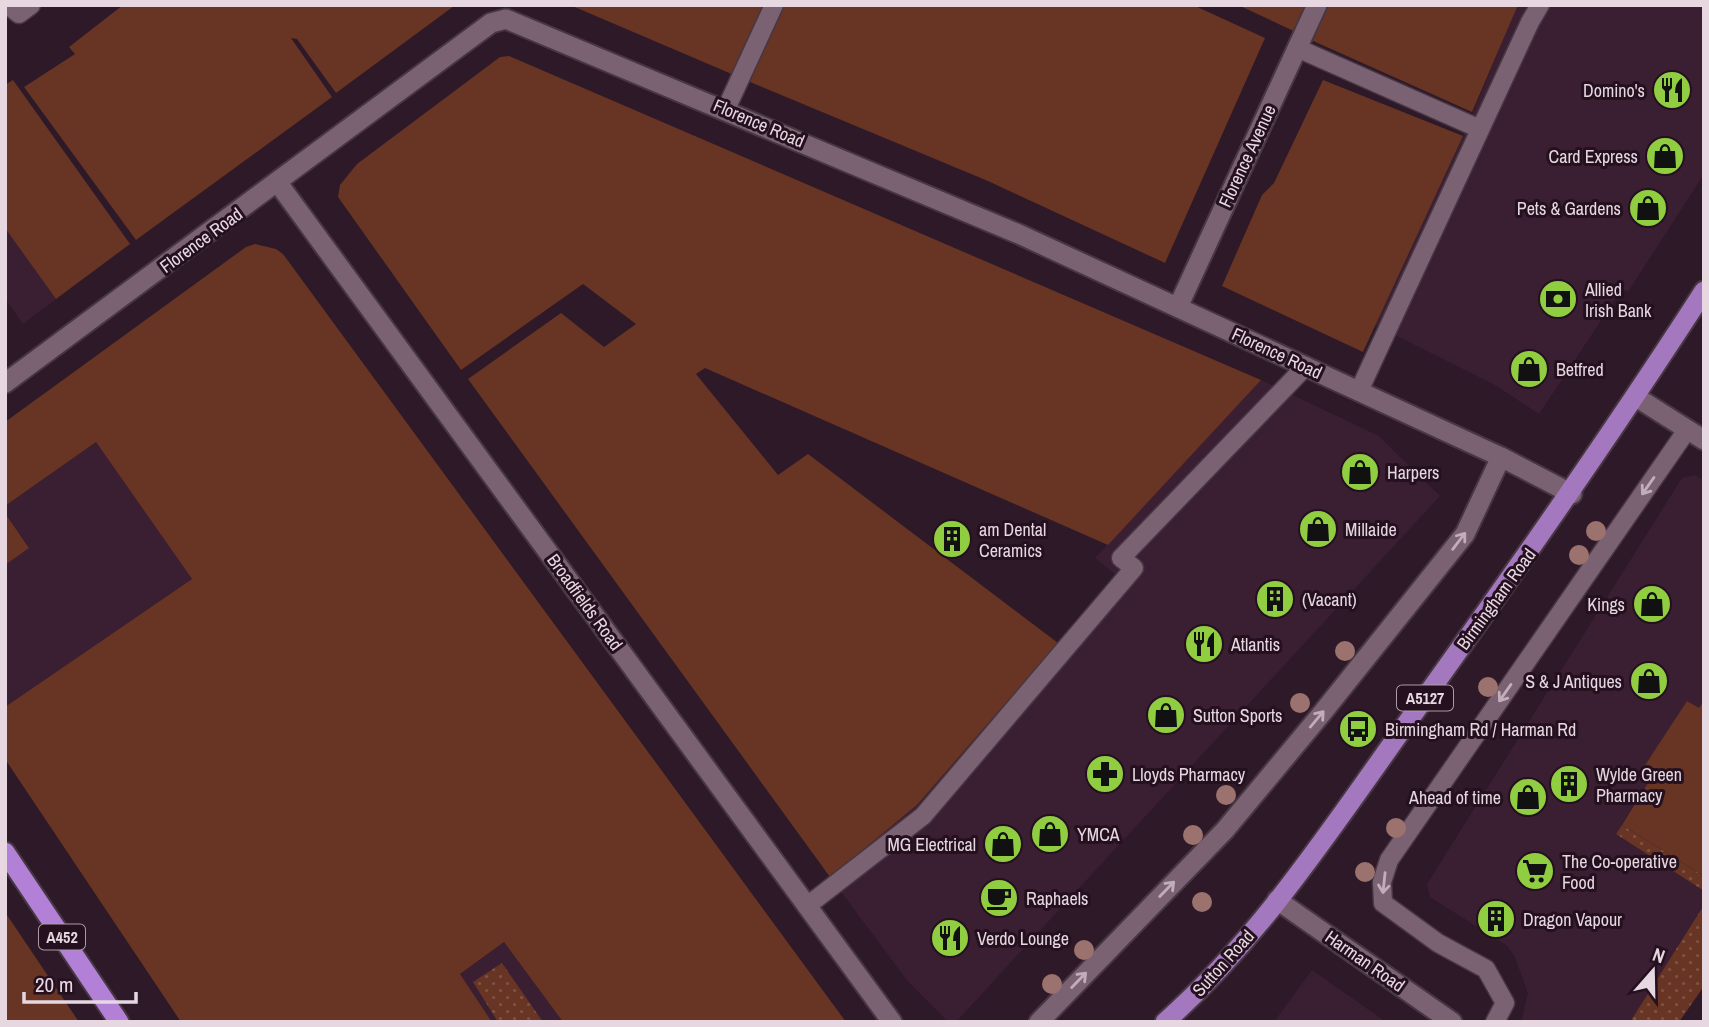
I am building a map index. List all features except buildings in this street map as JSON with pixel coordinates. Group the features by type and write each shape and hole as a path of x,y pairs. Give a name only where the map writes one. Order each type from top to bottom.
{"highway":[{"name":"A452","path":"5,852 119,1022"}],"main road":[{"name":"Birmingham Road","path":"1277,900 1572,494 1704,291"},
{"name":"Sutton Road","path":"1165,1022 1237,951 1277,900"}],"street":[{"name":"Florence Avenue","path":"1178,307 1317,5"},
{"name":"Florence Road","path":"5,383 491,23 493,13 1021,235 1501,457 1572,494"},
{"name":"Broadfields Road","path":"278,183 892,1022"},
{"path":"1636,397 1695,435"},
{"path":"1039,1022 1225,830 1323,712 1465,534 1501,457"},
{"name":"Harman Road","path":"1277,900 1452,1022"}],"lane":[{"path":"726,109 775,5"},
{"path":"1359,391 1540,5"},
{"path":"1297,48 1480,129"},
{"path":"807,906 923,816 1134,568 1121,558 1306,366"},
{"path":"1494,1022 1504,1003 1486,969 1438,943 1383,903 1382,882 1389,860 1695,435"}],"shaded area":[{"path":"123,5 454,6 336,93 297,39 291,38 332,97 136,240 24,87 75,54 69,47"},
{"path":"570,5 764,5 734,75"},
{"path":"782,5 1193,5 1265,38 1165,263 988,181 750,82"},
{"path":"1238,5 1310,5 1298,33"},
{"path":"1327,5 1518,5 1472,112 1311,40"},
{"path":"1518,5 1704,5 1704,174 1628,292 1622,289 1539,414 1495,385 1375,325 1463,136"},
{"path":"509,56 1261,380 1108,545 705,368 696,374 778,475 808,454 1058,643 917,805 830,877 468,379 561,313 604,347 636,324 583,284 461,370 338,197 340,185 357,164 500,57"},
{"path":"13,80 130,244 56,299 5,228 5,85"},
{"path":"1323,80 1463,136 1363,352 1222,286 1262,195 1274,183"},
{"path":"5,228 56,299 23,324 5,298"},
{"path":"255,244 276,249 283,254 846,1022 563,1022 504,942 460,974 492,1022 181,1022 5,759 5,707 192,579 96,442 5,506 5,422 246,247"},
{"path":"1261,380 1379,436 1440,496 956,1022 948,1022 906,979 830,877 917,805 1058,643 1116,575 1095,558"},
{"path":"96,442 192,579 5,707 5,565 29,547 5,513 5,506"},
{"path":"1695,475 1704,481 1704,701 1699,709 1687,701 1639,776 1649,782 1616,834 1704,891 1704,905 1630,1022 1521,1022 1528,993 1514,955 1507,946 1430,897 1427,884 1682,478"},
{"path":"5,513 29,548 5,565"},
{"path":"1687,701 1699,708 1704,701 1704,876 1622,825 1648,783 1638,776"},
{"path":"1622,825 1704,876 1704,891 1616,834"},
{"path":"1704,905 1704,986 1679,1022 1630,1022"},
{"path":"5,912 79,1022 5,1022"},
{"path":"504,942 563,1022 492,1022 460,974"},
{"path":"502,963 543,1022 498,1022 473,982"},
{"path":"1312,970 1386,1022 1274,1022"}],"place":[{"name":"Domino's","path":"1672,90"},
{"name":"Card Express","path":"1665,156"},
{"name":"Pets & Gardens","path":"1648,208"},
{"name":"Allied Irish Bank","path":"1558,299"},
{"name":"Betfred","path":"1529,369"},
{"name":"Harpers","path":"1360,472"},
{"name":"Millaide","path":"1318,529"},
{"name":"am Dental Ceramics","path":"952,539"},
{"name":"(Vacant)","path":"1275,599"},
{"name":"Kings","path":"1652,604"},
{"name":"Atlantis","path":"1204,644"},
{"name":"S & J Antiques","path":"1649,681"},
{"name":"Sutton Sports","path":"1166,715"},
{"name":"Birmingham Rd / Harman Rd","path":"1358,729"},
{"name":"Lloyds Pharmacy","path":"1105,774"},
{"name":"Wylde Green Pharmacy","path":"1569,784"},
{"name":"Ahead of time","path":"1528,797"},
{"name":"YMCA","path":"1050,834"},
{"name":"MG Electrical","path":"1003,844"},
{"name":"The Co-operative Food","path":"1535,871"},
{"name":"Raphaels","path":"999,898"},
{"name":"Dragon Vapour","path":"1496,919"},
{"name":"Verdo Lounge","path":"950,938"}]}
